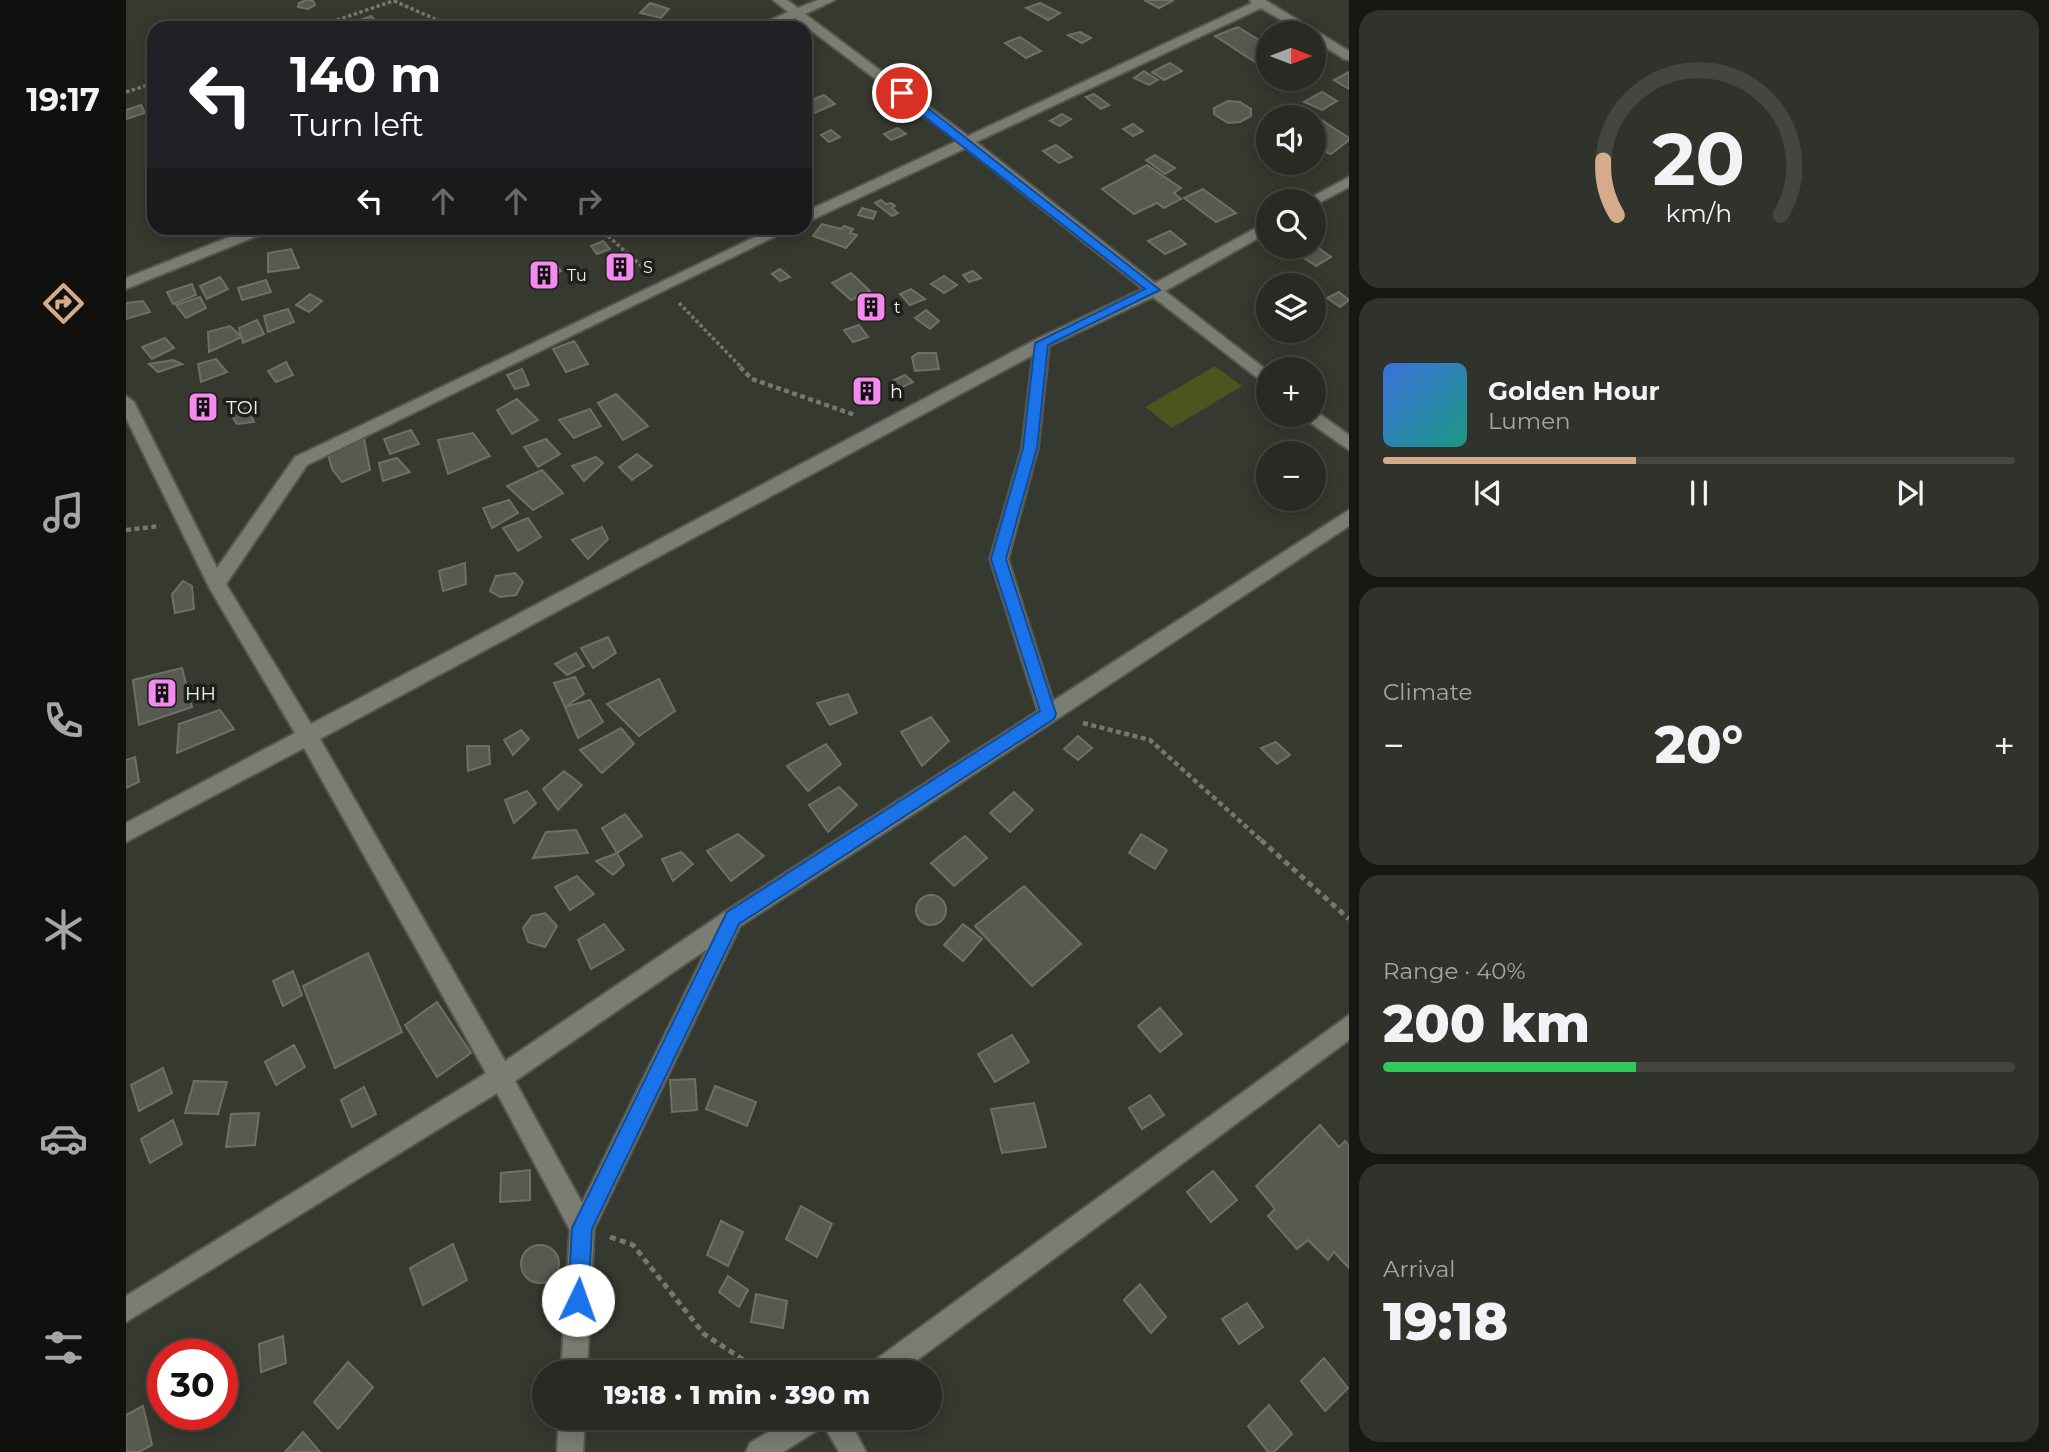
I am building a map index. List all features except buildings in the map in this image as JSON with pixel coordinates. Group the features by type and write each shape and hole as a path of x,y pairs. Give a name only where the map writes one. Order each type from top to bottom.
{"street":[{"path":"779,0 805,21"},
{"path":"778,21 829,0"},
{"path":"812,215 1258,2 1291,21"},
{"path":"812,26 966,141 1256,371"},
{"path":"1326,42 1349,56"},
{"path":"1326,193 1349,181"},
{"path":"126,832 1042,343 1154,290 1256,233"},
{"path":"126,284 247,235"},
{"path":"216,584 301,461 770,235"},
{"path":"1042,343 1030,448 999,559 1048,714"},
{"path":"126,402 216,584 307,735 501,1077 582,1228"},
{"path":"1326,426 1349,444"},
{"path":"126,1310 501,1077 733,918 1349,517"},
{"path":"575,1360 582,1228 733,918"},
{"path":"896,1360 1349,1026"},
{"path":"570,1452 571,1430"},
{"path":"759,1452 795,1430"},
{"path":"841,1430 853,1452"}],"path":[{"path":"334,21 394,0 437,21"},
{"path":"126,92 147,85"},
{"path":"607,235 663,286 752,379 858,416"},
{"path":"1048,714 1150,740 1349,919"},
{"path":"582,1228 633,1245 704,1334 744,1360"}],"green space":[{"path":"1215,366 1242,386 1172,428 1145,407"}],"place":[{"name":"S","path":"620,267"},
{"name":"Tu","path":"544,275"},
{"name":"t","path":"871,307"},
{"name":"h","path":"867,391"},
{"name":"TOI","path":"203,407"},
{"name":"HH","path":"162,693"}],"route":[{"path":"578,1300 582,1228 733,918 1048,714 999,559 1030,448 1042,343 1154,290 902,93"}]}
